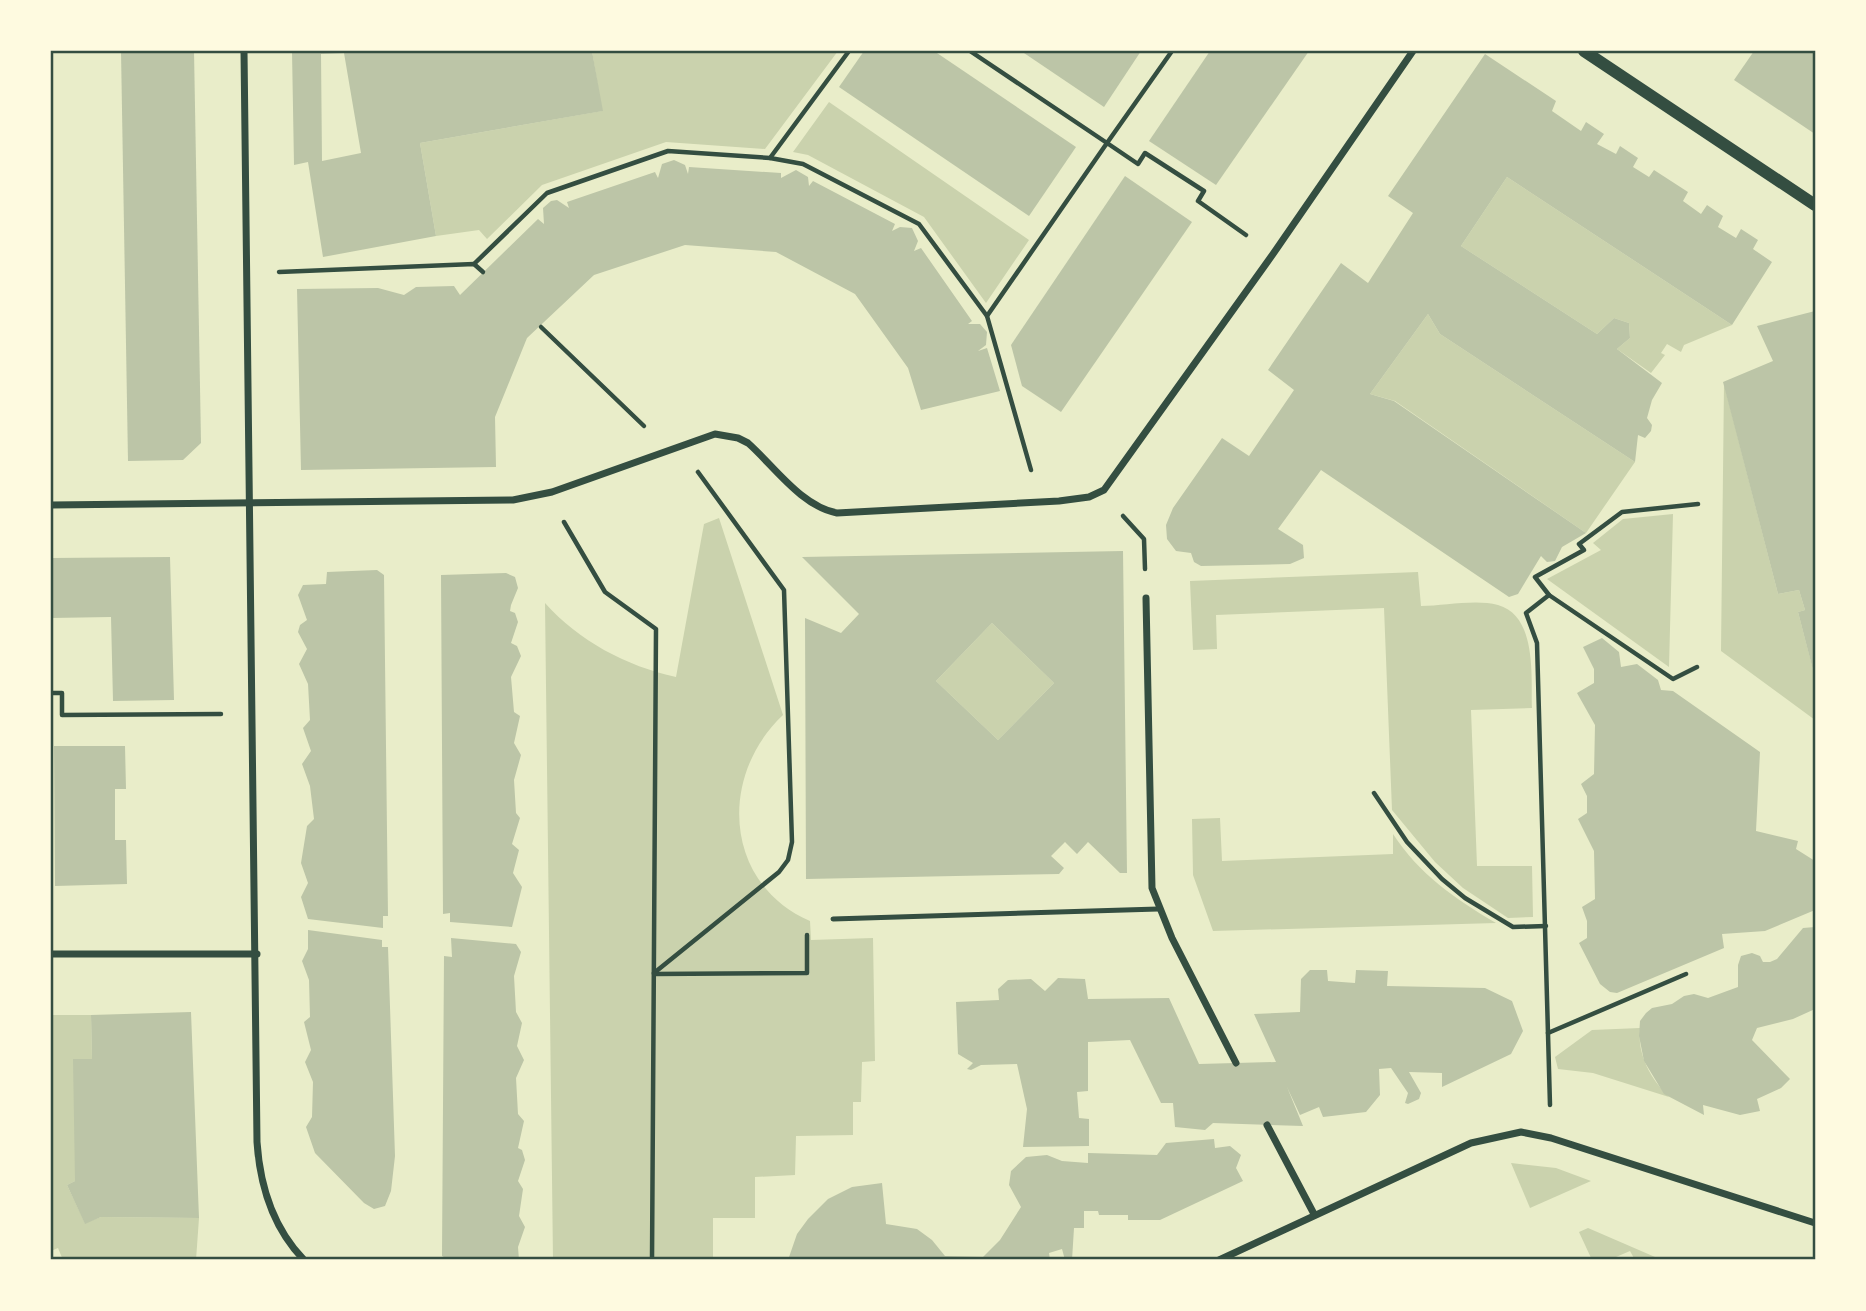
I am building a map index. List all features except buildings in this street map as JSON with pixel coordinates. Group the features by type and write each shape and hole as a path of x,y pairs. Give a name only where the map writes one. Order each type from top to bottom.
{"street":[{"path":"244,51 258,1165 271,1210 304,1260"},
{"path":"51,505 494,502 552,492 715,434 738,438 757,451 801,493 824,510 837,513 1070,500 1100,492 1273,254 1413,51"},
{"path":"1584,51 1815,205"},
{"path":"1146,598 1152,888 1158,909 1236,1063"},
{"path":"51,954 257,954"},
{"path":"1267,1125 1314,1214"},
{"path":"1219,1260 1471,1143 1521,1132 1551,1138 1815,1223"}],"lane":[{"path":"833,919 1158,909"}],"path":[{"path":"770,158 849,51"},
{"path":"970,51 1138,164 1146,153 1204,191 1198,201 1273,254"},
{"path":"987,316 1172,51"},
{"path":"246,273 474,264 547,193 668,151 770,158 803,164 919,224 987,316 1040,502"},
{"path":"474,264 483,272"},
{"path":"541,327 669,451 694,466 784,590 792,842 785,866 653,974"},
{"path":"552,492 579,552 605,592 656,629 652,1260"},
{"path":"1100,492 1144,539 1145,559"},
{"path":"1697,667 1673,679 1549,595 1535,577 1584,550 1579,544 1622,512 1698,504"},
{"path":"1549,595 1526,613 1536,643 1551,1138"},
{"path":"51,694 62,694 62,715 253,714"},
{"path":"1374,793 1407,842 1442,879 1465,898 1513,927 1546,926"},
{"path":"653,974 807,973 806,919 833,919"},
{"path":"1548,1033 1686,974"}],"green space":[{"path":"592,51 838,51 765,149 666,142 542,185 487,239 479,230 436,236 420,143 602,111"},
{"path":"829,102 1029,240 986,303 924,217 808,155 793,152"},
{"path":"1507,177 1732,325 1684,345 1681,352 1667,344 1661,353 1665,355 1651,373 1617,349 1630,338 1629,323 1614,318 1597,334 1461,246"},
{"path":"1428,314 1440,334 1635,462 1586,533 1395,401 1370,394"},
{"path":"1724,384 1778,594 1799,590 1805,610 1798,612 1815,677 1815,720 1721,651"},
{"path":"1673,514 1669,667 1547,579 1601,550 1593,543 1623,519"},
{"path":"719,518 783,715 762,740 748,768 740,797 740,827 747,856 760,882 781,904 810,921 811,940 873,938 875,1061 862,1062 861,1102 853,1102 853,1135 796,1136 795,1175 755,1177 755,1218 713,1218 713,1260 553,1260 545,603 573,629 604,650 639,666 676,677 704,524"},
{"path":"1418,572 1421,606 1470,603 1498,605 1511,611 1526,634 1531,664 1532,708 1471,710 1477,866 1532,866 1533,917 1508,918 1463,888 1435,862 1392,810 1384,608 1216,615 1217,649 1193,650 1190,581"},
{"path":"992,623 1054,683 998,740 936,681"},
{"path":"1220,818 1222,861 1393,854 1393,834 1426,873 1466,905 1496,923 1213,931 1193,875 1192,819"},
{"path":"51,1015 91,1015 92,1059 75,1181 67,1185 85,1223 101,1217 199,1218 196,1260 63,1260 58,1248 51,1251"},
{"path":"1640,1028 1643,1057 1656,1082 1669,1097 1593,1073 1558,1069 1555,1057 1592,1030"},
{"path":"1511,1163 1556,1168 1591,1181 1530,1208"},
{"path":"1588,1228 1662,1260 1635,1260 1630,1251 1609,1260 1592,1260 1579,1232"}]}
